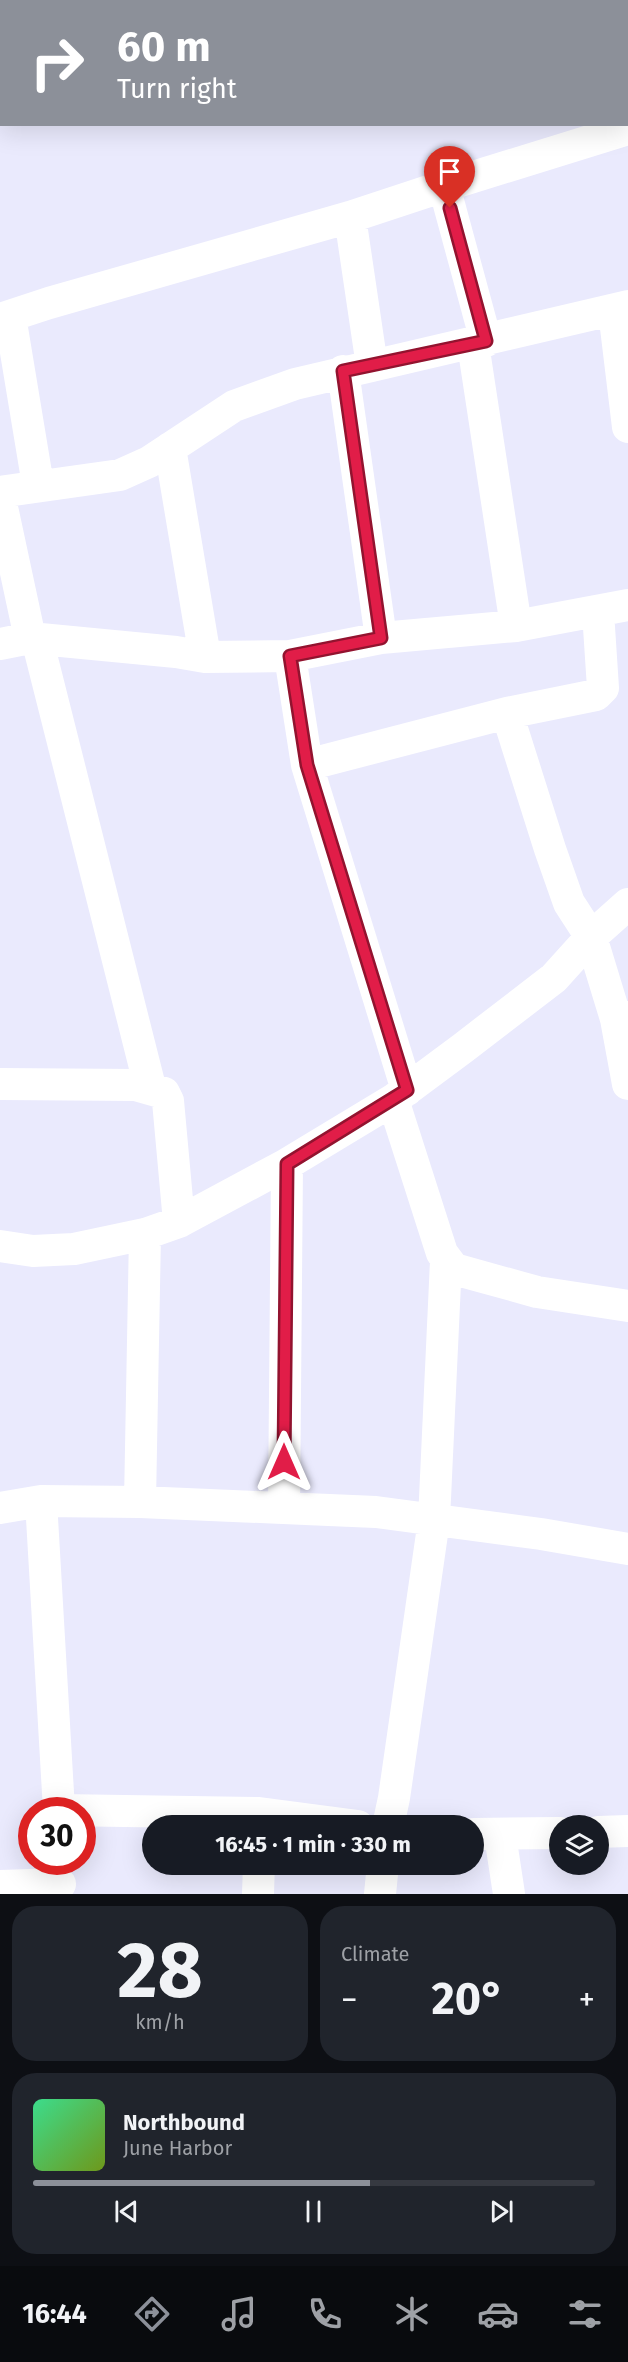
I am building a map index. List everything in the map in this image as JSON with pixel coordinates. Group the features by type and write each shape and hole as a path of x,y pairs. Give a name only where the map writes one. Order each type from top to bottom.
{"street":[{"path":"38,485 5,318 49,303 350,217 444,186 560,137 628,129"},
{"path":"444,186 479,342 516,626"},
{"path":"350,217 358,368 381,638"},
{"path":"0,492 120,475 149,462 234,406 295,384 621,308 628,427"},
{"path":"170,448 205,657"},
{"path":"0,498 22,640 150,1087"},
{"path":"22,640 176,652 205,657 290,656 381,638 516,626 613,609 603,688 596,695 507,713 307,765"},
{"path":"290,656 307,765 446,1261 434,1520 390,1815"},
{"path":"507,713 569,903 591,937 622,1018 628,1084"},
{"path":"0,1246 33,1251 74,1250 145,1234 179,1222 287,1164 400,1095 554,978 591,937 628,904"},
{"path":"0,1084 136,1085 150,1087 164,1093 168,1101 179,1222"},
{"path":"284,1508 287,1164"},
{"path":"140,1502 145,1234"},
{"path":"446,1261 454,1269 537,1292 628,1306"},
{"path":"41,1502 58,1797"},
{"path":"0,1509 41,1502 140,1502 376,1512 541,1534 628,1549"},
{"path":"96,1812 170,1815"},
{"path":"609,1832 628,1831"},
{"path":"509,1894 487,1834 549,1833"},
{"path":"258,1894 259,1875"},
{"path":"380,1894 382,1875"},
{"path":"0,1886 60,1880"}],"route":[{"path":"284,1462 287,1164 407,1090 307,765 290,656 351,642 381,638 343,371 486,341 450,208"}]}
